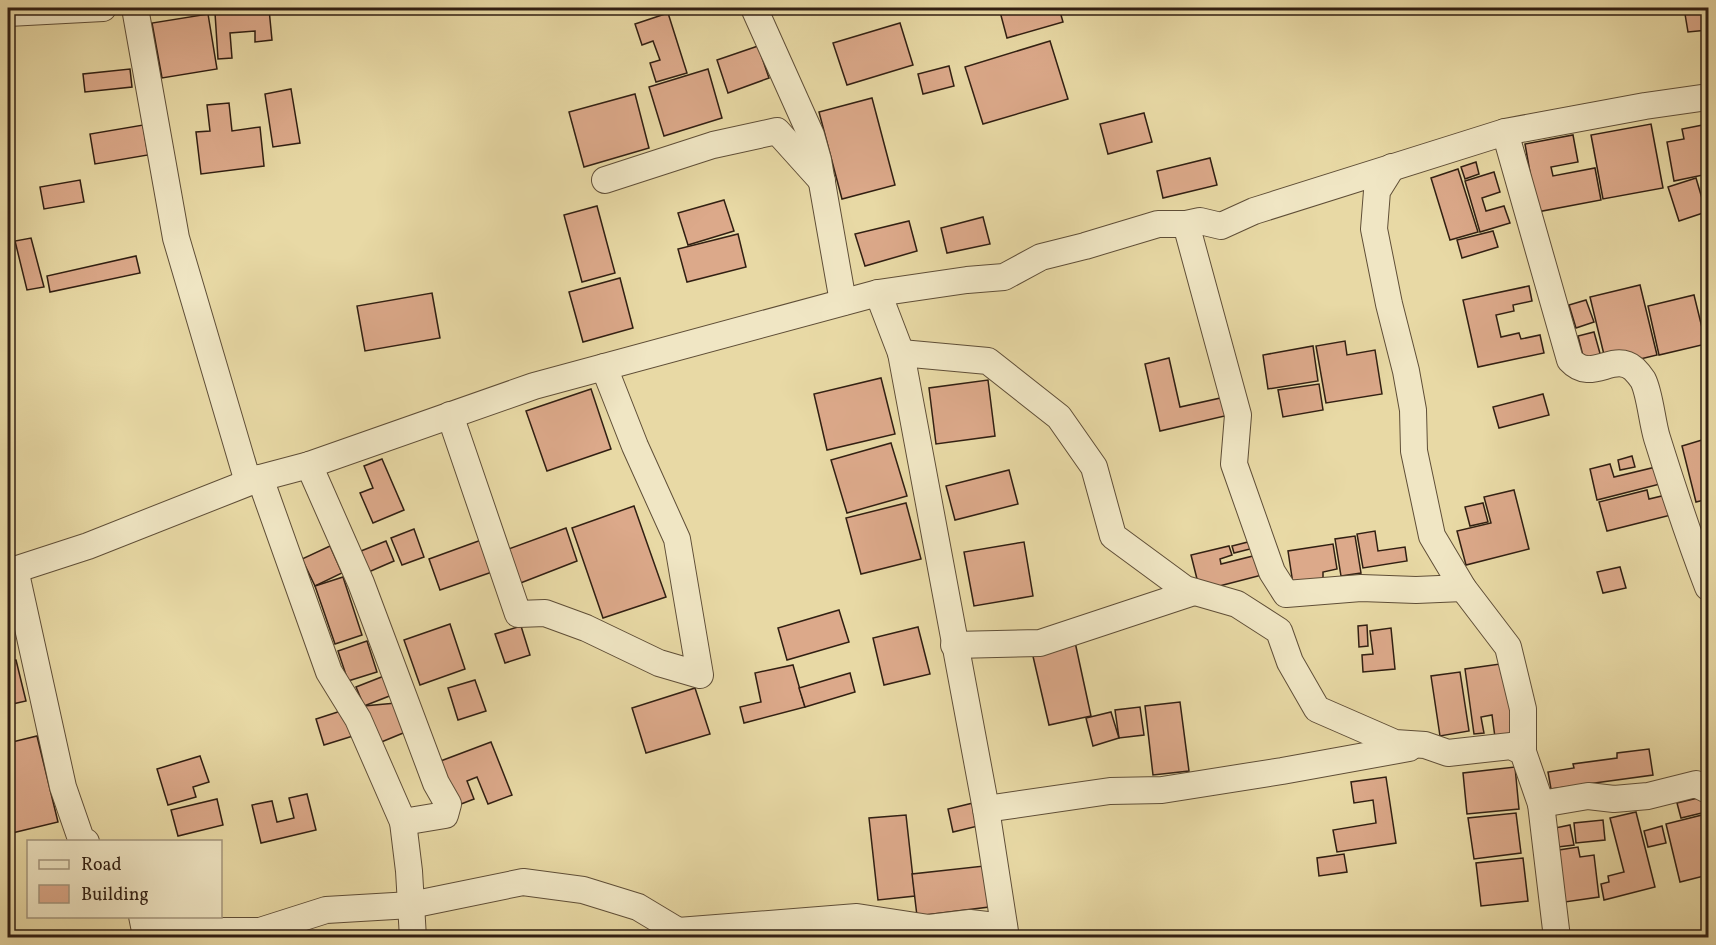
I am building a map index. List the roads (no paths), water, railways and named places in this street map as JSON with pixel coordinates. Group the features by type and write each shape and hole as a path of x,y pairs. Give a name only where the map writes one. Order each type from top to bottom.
{"street":[{"path":"8,13 103,8"},
{"path":"135,8 176,238 254,480 329,672 358,719 403,822 412,938"},
{"path":"753,8 811,135 822,181 843,302"},
{"path":"83,840 63,787 11,571 88,546 254,480 309,465 534,386 878,293 1004,277 1041,257 1158,225 1200,221 1221,226 1254,211 1505,132 1645,106 1708,97"},
{"path":"605,180 713,145 777,130 822,181"},
{"path":"1505,132 1570,360 1578,368 1586,370 1615,363 1624,365 1633,368 1643,380 1656,436 1708,587"},
{"path":"1392,167 1377,191 1374,229 1389,304 1406,371 1413,410 1414,451 1432,536 1463,588 1508,647 1523,709 1522,752 1541,804 1557,938"},
{"path":"1186,224 1238,415 1234,464 1272,572 1286,594 1361,588 1416,590 1463,588"},
{"path":"144,928 260,931 326,910 411,905 523,882 583,890 638,907 678,934 857,916 928,928 970,923 1005,932 986,809 902,353 878,293"},
{"path":"902,353 988,361 1059,417 1094,467 1113,536 1185,589 1237,604 1279,631 1290,662 1317,709 1395,743 1425,745 1448,753 1512,746 1522,752"},
{"path":"450,415 518,614 545,613 586,628 659,663 700,675 677,539 635,446 603,367"},
{"path":"309,465 361,583 436,783 448,804 445,815 403,822"},
{"path":"954,645 1040,643 1194,592"},
{"path":"986,809 1110,791 1162,790 1425,745"},
{"path":"1541,804 1588,796 1614,799 1648,796 1696,784 1708,790"}]}
